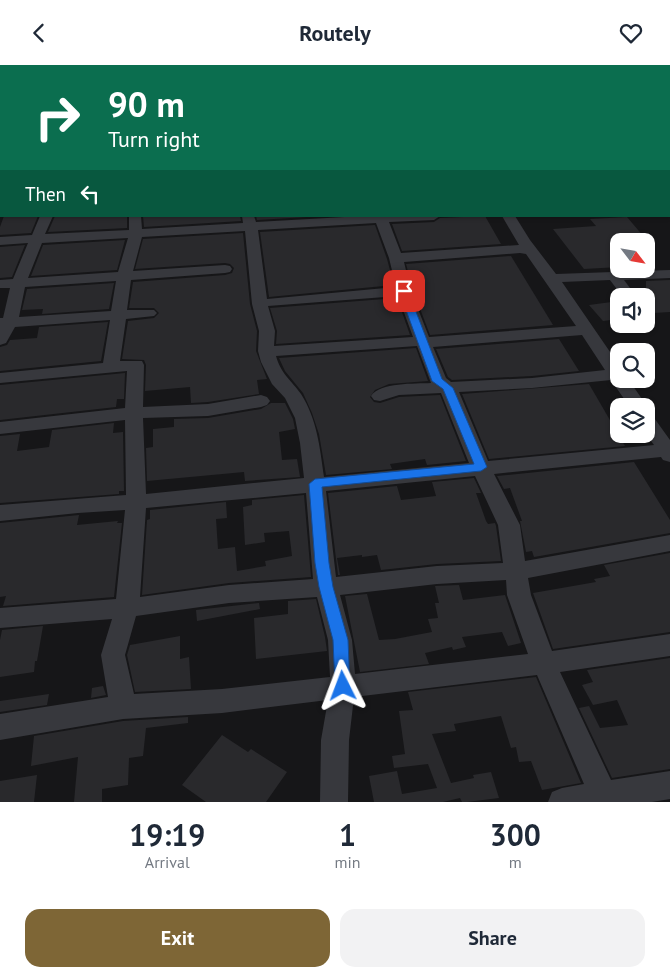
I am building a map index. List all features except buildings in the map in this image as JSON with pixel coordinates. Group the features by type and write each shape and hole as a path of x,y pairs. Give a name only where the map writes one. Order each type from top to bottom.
{"street":[{"path":"0,340 19,282 46,217"},
{"path":"111,367 117,314 124,276 136,233 135,217"},
{"path":"0,241 136,233 250,221 408,217"},
{"path":"509,217 610,365"},
{"path":"381,218 396,258 404,291 438,381 448,388 481,467 509,525 519,595 544,663 605,799"},
{"path":"250,221 255,247 260,305 267,331 266,351 269,362 281,384 293,397 304,418 310,443 326,587 340,640 343,686 335,740 334,802"},
{"path":"396,258 520,249 530,250"},
{"path":"0,284 225,269"},
{"path":"655,274 670,274"},
{"path":"552,278 610,275"},
{"path":"614,278 623,288"},
{"path":"272,302 404,291"},
{"path":"5,323 149,313"},
{"path":"271,351 315,346 363,346 424,341 439,342 586,330"},
{"path":"0,378 136,365 134,413 136,502 127,608 113,655 123,707"},
{"path":"380,396 397,390 610,378"},
{"path":"0,427 63,422 134,413 208,410 260,401"},
{"path":"0,513 61,506 136,502 481,467 668,452 655,432"},
{"path":"0,618 127,608 220,595 326,587 437,575 517,571 670,543"},
{"path":"0,727 123,707 222,701 544,663 670,645"},
{"path":"562,802 605,799 670,785"}],"route":[{"path":"343,686 340,640 326,587 322,563 315,484 481,467 448,388 438,381 404,291"}]}
